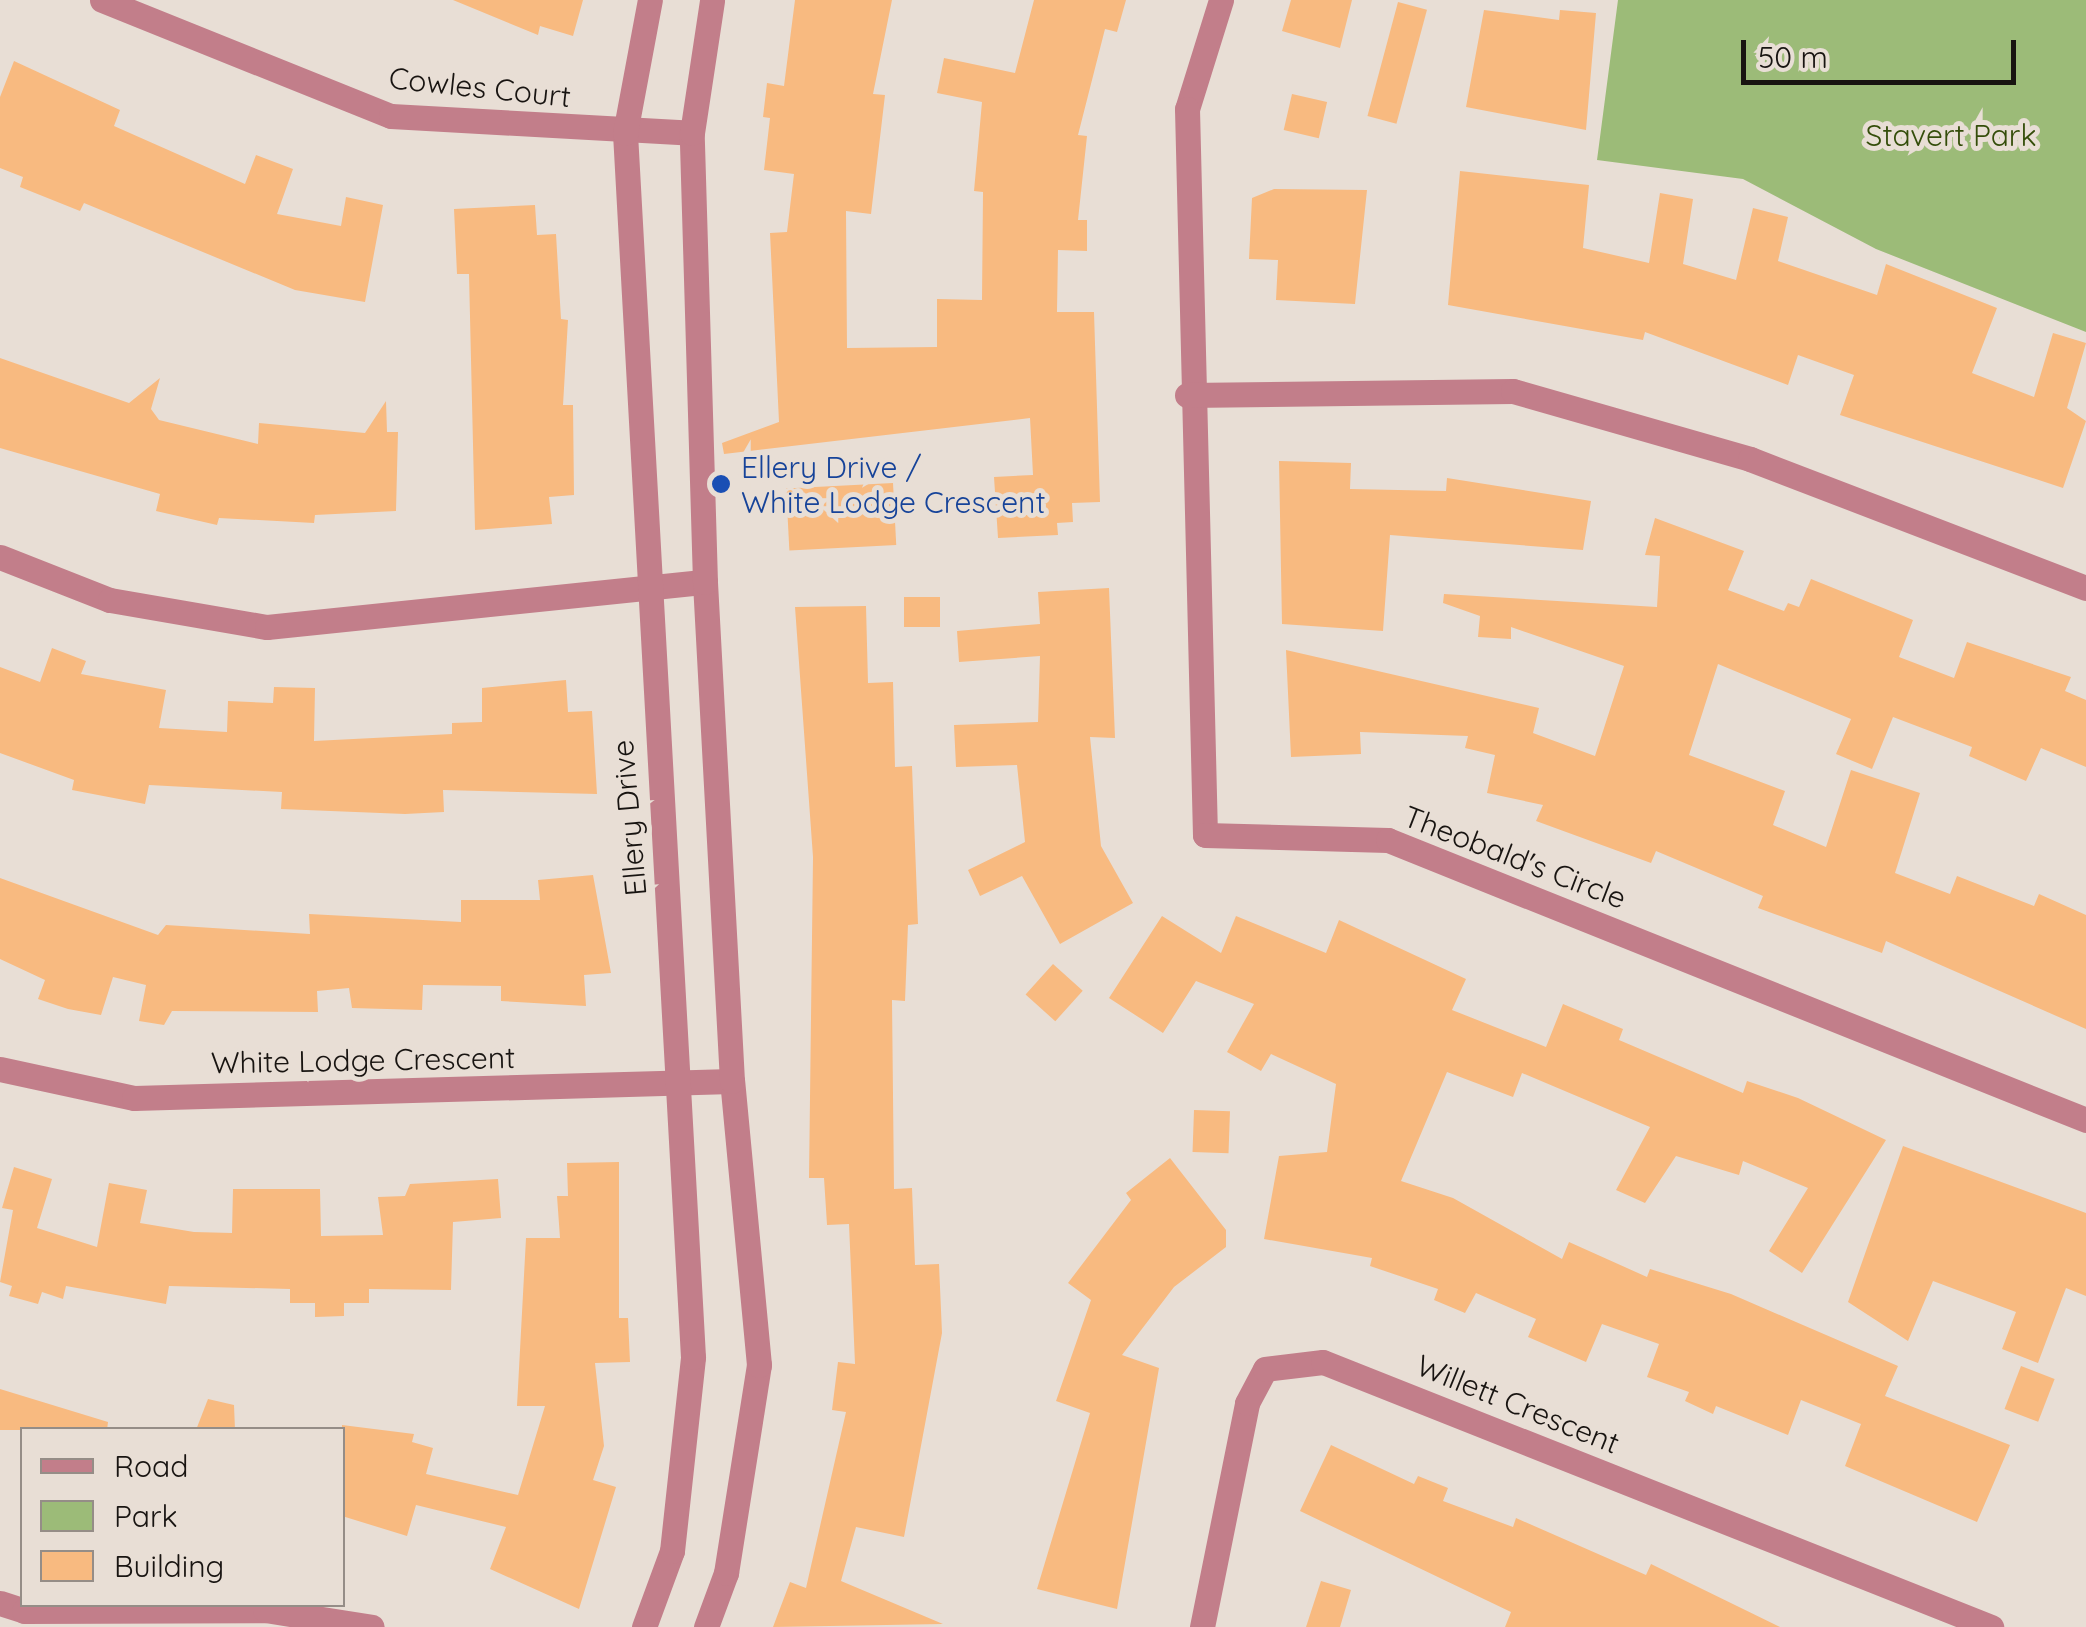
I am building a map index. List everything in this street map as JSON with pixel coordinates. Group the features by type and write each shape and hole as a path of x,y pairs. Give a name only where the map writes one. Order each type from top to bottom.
{"street":[{"name":"Cowles Court","path":"102,0 391,116 624,133 692,133"},
{"name":"Ellery Drive","path":"644,1627 672,1550 694,1357 683,1084 644,588 624,133 650,0"},
{"path":"706,1627 726,1574 759,1365 732,1082 705,582 692,133 712,0"},
{"name":"Theobald's Circle","path":"1221,0 1187,109 1187,395 1204,835 1388,840 2086,1120"},
{"path":"1187,395 1513,391 1750,459 2086,588"},
{"path":"0,557 110,600 267,627 705,582"},
{"name":"White Lodge Crescent","path":"0,1068 134,1098 732,1082"},
{"name":"Willett Crescent","path":"1202,1627 1247,1403 1265,1369 1323,1362 1991,1627"},
{"path":"0,1602 24,1610 266,1610 372,1627"}],"green space":[{"name":"Stavert Park","path":"1618,0 2086,0 2086,332 1876,249 1743,179 1597,160"}],"building":[{"path":"453,0 583,0 573,36 540,26 538,35"},
{"path":"795,0 892,0 873,94 885,95 871,214 846,211 847,348 937,347 937,299 982,300 983,192 974,191 982,102 937,93 944,58 1015,73 1034,0 1126,0 1117,32 1105,29 1078,135 1087,136 1078,220 1087,220 1087,251 1058,250 1057,312 1094,312 1100,502 1072,503 1073,522 1057,523 1058,535 998,538 994,477 1033,475 1030,418 724,454 722,443 779,422 770,233 787,232 794,174 764,170 770,118 763,117 767,83 784,86"},
{"path":"1291,0 1352,0 1340,48 1282,31"},
{"path":"1398,2 1427,10 1396,124 1367,116"},
{"path":"1484,10 1559,20 1560,10 1596,13 1586,130 1466,107"},
{"path":"14,61 120,110 114,126 245,184 256,155 293,169 277,214 341,226 346,197 383,205 365,302 295,290 84,203 80,211 20,187 23,177 0,168 0,97"},
{"path":"1292,94 1327,102 1319,138 1284,130"},
{"path":"1460,171 1589,185 1583,248 1649,263 1660,193 1693,199 1683,264 1736,280 1753,208 1788,217 1778,261 1877,295 1886,264 1997,308 1972,373 2034,397 2053,333 2086,343 2067,408 2086,421 2063,488 1840,415 1854,375 1798,355 1788,385 1645,332 1643,340 1448,305"},
{"path":"1274,189 1367,190 1355,304 1276,300 1278,260 1249,259 1252,198"},
{"path":"535,205 537,235 556,234 561,319 568,320 563,405 573,405 574,495 549,497 552,524 475,530 469,274 457,274 454,209"},
{"path":"0,358 129,403 160,378 151,409 159,420 258,444 259,423 365,433 386,401 387,432 398,432 396,511 315,515 314,523 219,518 217,525 156,511 160,494 0,448"},
{"path":"1279,461 1351,463 1350,489 1446,491 1447,478 1591,501 1583,550 1390,535 1383,631 1282,624"},
{"path":"893,483 896,545 789,551 786,489"},
{"path":"1655,518 1744,551 1728,590 1784,611 1788,603 1799,607 1811,579 1913,620 1899,657 1954,678 1967,642 2071,677 2065,691 2086,700 2086,767 2041,748 2026,781 1969,756 1972,747 1893,717 1872,769 1836,754 1851,719 1718,664 1689,755 1785,791 1773,825 1826,847 1851,770 1920,793 1895,873 1950,894 1957,876 2034,906 2039,894 2086,915 2086,1029 1886,941 1882,953 1758,908 1763,896 1656,851 1651,863 1536,821 1543,805 1487,793 1495,755 1465,748 1468,736 1360,732 1361,754 1291,757 1286,650 1539,708 1533,733 1595,756 1624,666 1511,627 1511,639 1478,637 1480,616 1443,603 1444,594 1657,607 1660,556 1645,555"},
{"path":"1109,588 1115,738 1090,737 1101,846 1133,903 1060,944 1022,876 980,896 968,870 1025,842 1017,765 956,767 954,725 1038,722 1040,656 959,662 957,631 1040,624 1038,592"},
{"path":"904,597 940,597 940,627 904,627"},
{"path":"866,606 868,683 893,682 895,767 912,766 918,924 908,925 905,1001 892,1000 894,1189 912,1188 915,1265 939,1264 942,1333 904,1537 856,1527 841,1581 943,1624 773,1627 790,1582 806,1588 846,1412 832,1410 838,1362 855,1364 849,1224 827,1225 824,1178 809,1178 813,857 795,607"},
{"path":"52,648 86,661 81,674 166,690 159,728 227,732 228,701 273,703 274,687 315,688 314,741 452,734 452,723 482,722 482,688 566,680 568,712 592,711 597,794 443,790 444,812 405,814 281,809 282,792 149,785 145,804 72,790 74,780 0,753 0,667 40,682"},
{"path":"593,875 611,973 584,975 586,1006 501,1001 501,986 423,985 422,1010 352,1008 349,988 317,991 318,1012 172,1011 164,1025 139,1021 146,985 113,977 101,1015 38,999 45,980 0,959 0,878 158,935 166,925 310,934 309,914 461,922 461,900 540,900 538,880"},
{"path":"1162,916 1221,953 1236,916 1326,953 1339,920 1466,979 1452,1010 1546,1047 1563,1004 1623,1029 1619,1040 1743,1093 1747,1081 1798,1098 1886,1140 1802,1273 1769,1251 1808,1188 1743,1161 1739,1175 1676,1156 1645,1203 1616,1190 1650,1127 1522,1073 1513,1097 1447,1072 1401,1181 1453,1198 1562,1259 1569,1242 1647,1277 1650,1269 1731,1294 1898,1366 1885,1396 2010,1445 1977,1522 1845,1466 1861,1424 1801,1400 1788,1435 1716,1406 1713,1414 1685,1401 1689,1392 1647,1377 1659,1344 1602,1324 1586,1362 1528,1337 1536,1319 1476,1293 1465,1313 1434,1300 1438,1289 1370,1266 1372,1258 1264,1239 1279,1156 1327,1152 1336,1084 1271,1054 1261,1071 1227,1052 1254,1004 1196,981 1163,1033 1109,998"},
{"path":"1053,964 1083,991 1055,1021 1026,994"},
{"path":"1194,1110 1230,1111 1229,1153 1193,1152"},
{"path":"1903,1146 2086,1213 2086,1296 2066,1288 2038,1363 2002,1349 2016,1312 1933,1281 1908,1341 1848,1302"},
{"path":"1170,1158 1226,1230 1226,1247 1174,1287 1122,1355 1159,1368 1117,1609 1037,1589 1090,1413 1056,1401 1091,1300 1068,1283 1131,1200 1126,1193"},
{"path":"619,1162 619,1318 628,1318 630,1362 595,1363 604,1446 593,1480 616,1487 579,1609 490,1569 506,1527 416,1505 407,1536 345,1517 342,1427 342,1425 414,1434 412,1442 433,1448 426,1474 518,1495 545,1406 517,1406 526,1238 560,1238 557,1196 568,1196 567,1163"},
{"path":"14,1167 52,1179 37,1228 97,1247 109,1183 147,1190 140,1223 194,1232 232,1233 233,1189 320,1189 321,1236 383,1235 378,1197 405,1196 410,1184 498,1179 501,1218 453,1222 451,1290 369,1289 369,1303 344,1303 344,1316 315,1317 315,1303 290,1303 290,1289 169,1286 166,1304 66,1286 63,1299 42,1292 38,1304 9,1296 12,1286 0,1282 13,1210 2,1208"},
{"path":"2021,1366 2055,1379 2038,1422 2005,1409"},
{"path":"0,1389 108,1422 107,1427 0,1430"},
{"path":"208,1399 234,1405 235,1427 197,1427"},
{"path":"1331,1445 1414,1484 1418,1476 1448,1488 1443,1501 1513,1527 1516,1518 1646,1575 1651,1564 1780,1627 1505,1627 1511,1612 1300,1511"},
{"path":"1321,1581 1351,1590 1340,1627 1306,1627"}],"place":[{"name":"Ellery Drive / White Lodge Crescent","path":"721,484"}]}
